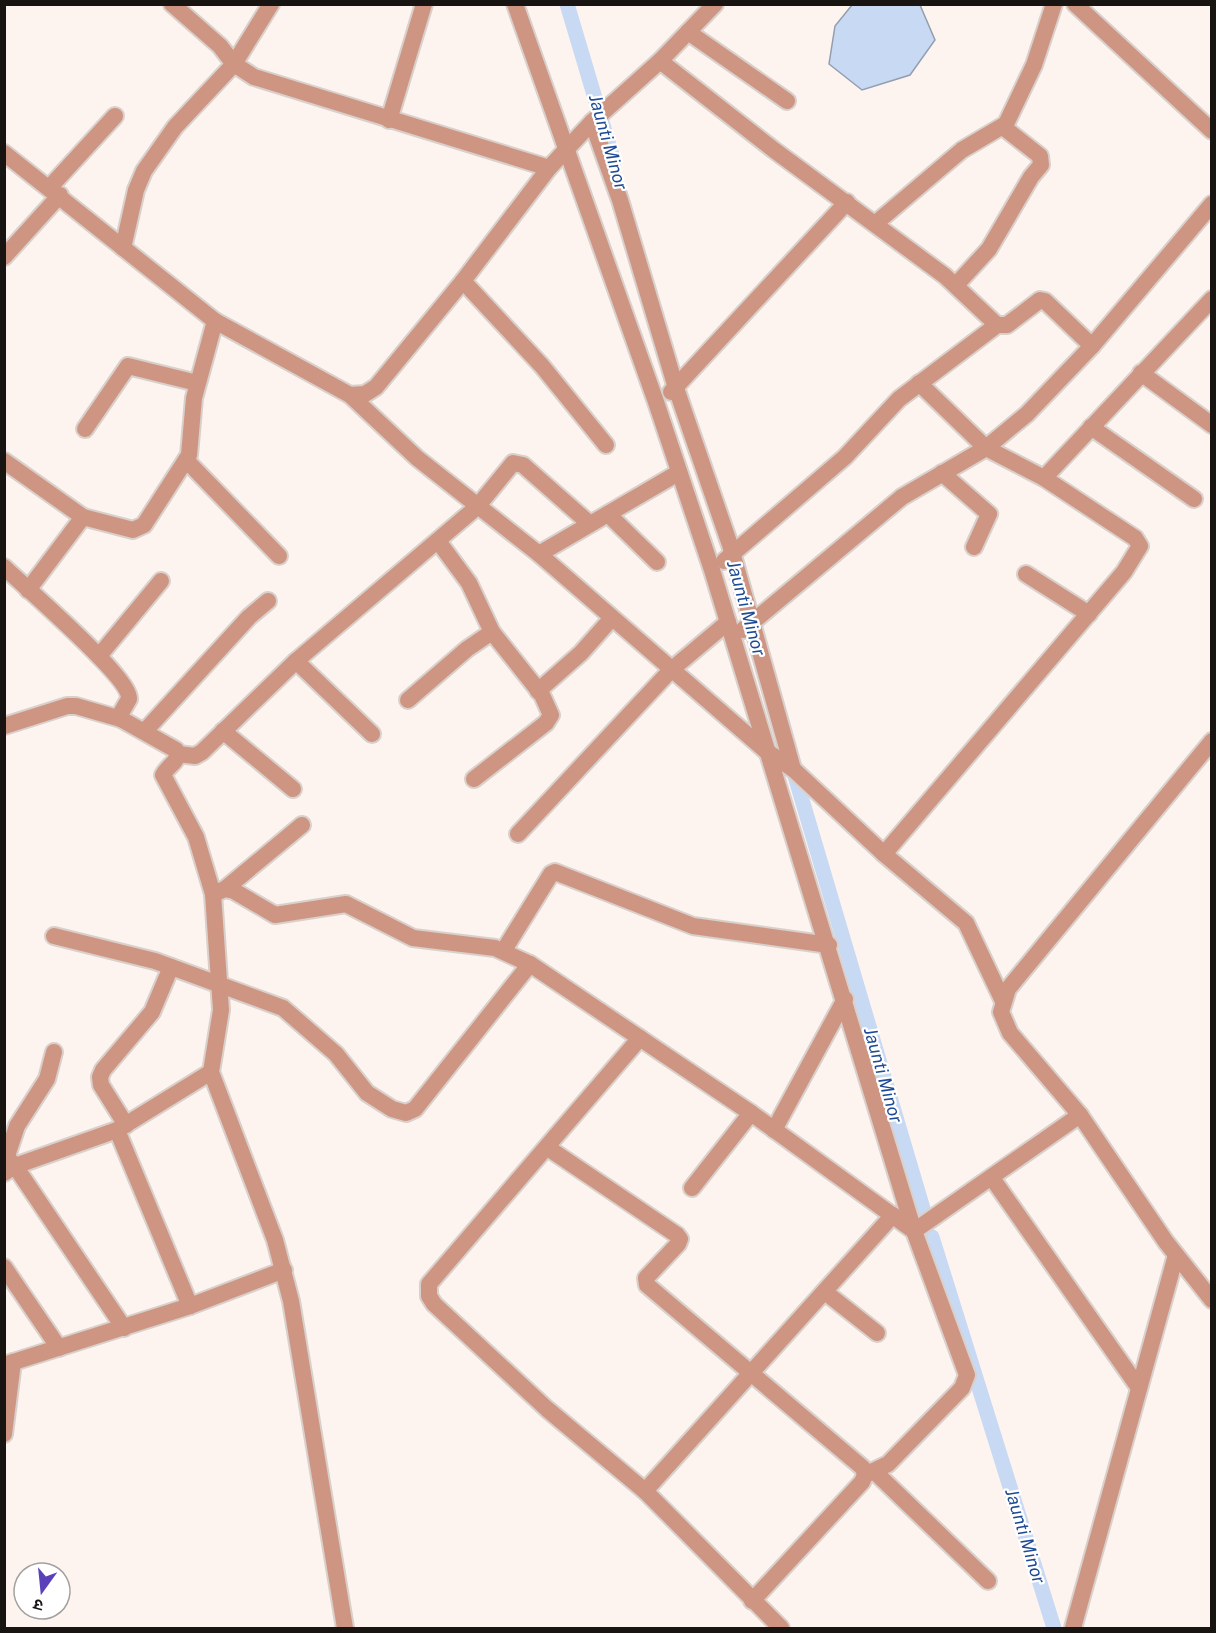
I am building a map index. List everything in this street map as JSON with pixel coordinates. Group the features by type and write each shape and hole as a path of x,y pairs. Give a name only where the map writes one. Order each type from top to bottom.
{"street":[{"path":"172,4 220,46 234,64 254,77 549,168"},
{"path":"123,248 136,190 144,171 175,127 234,64 271,4"},
{"path":"389,120 424,4"},
{"path":"515,4 579,135 620,200 666,395 678,473 722,563 739,629 780,761"},
{"path":"350,395 365,394 376,387 463,280 549,168 579,135 660,61 715,4"},
{"path":"876,223 962,150 1003,127 1013,113 1034,65 1054,4"},
{"path":"1075,4 1212,131"},
{"path":"688,32 787,101"},
{"path":"660,61 774,150 848,202 956,285 997,325"},
{"path":"4,257 115,116"},
{"path":"956,285 988,249 1031,177 1041,165 1040,156 1003,127"},
{"path":"579,135 722,563 739,629 780,761 829,945 914,1231 967,1375 965,1383 888,1464 870,1474 752,1601"},
{"path":"4,153 55,191 215,321 350,395 417,458 539,554 966,923 1003,1001"},
{"path":"666,395 848,202"},
{"path":"518,834 671,670 739,629 902,497 986,448 1028,414 1092,346 1212,204"},
{"path":"463,280 542,366 606,445"},
{"path":"1044,478 1212,299"},
{"path":"722,563 837,464 899,399 997,325 1007,325 1040,300 1045,302 1092,346"},
{"path":"4,461 83,517 134,530 139,528 189,455 191,419 197,384 215,321"},
{"path":"85,429 128,366 197,384"},
{"path":"1141,373 1212,425"},
{"path":"884,854 1124,572 1140,543 1044,478 986,448 919,383"},
{"path":"1091,427 1194,499"},
{"path":"186,460 279,556"},
{"path":"4,726 66,706 76,706 121,719 176,750 178,754 195,756 296,660 477,507 513,463 518,462 561,496 590,524"},
{"path":"539,554 678,473"},
{"path":"942,473 989,514 974,547"},
{"path":"608,513 657,562"},
{"path":"28,590 83,517"},
{"path":"438,541 469,583 492,632 550,709 550,720 474,779"},
{"path":"4,567 99,656 129,694 121,719"},
{"path":"1026,574 1089,614"},
{"path":"99,656 161,581"},
{"path":"145,731 249,617 268,600"},
{"path":"538,692 581,653 612,618"},
{"path":"408,700 467,649 492,632"},
{"path":"296,660 372,735"},
{"path":"223,731 293,789"},
{"path":"1212,741 1008,989 1001,1012 1010,1033 1080,1114 1176,1255 1212,1300"},
{"path":"178,754 175,762 166,769 164,779 196,837 219,891 221,1010 211,1072 284,1270 345,1629"},
{"path":"219,891 302,825"},
{"path":"504,950 551,874 555,872 693,926 829,945"},
{"path":"219,891 234,891 275,915 346,904 413,938 504,950 530,964 751,1113 914,1231"},
{"path":"54,936 171,967 220,983 283,1008 336,1054 368,1092 392,1109 406,1113 415,1109 530,964"},
{"path":"171,967 152,1012 100,1077 101,1085 121,1128 190,1306"},
{"path":"774,1130 845,999"},
{"path":"640,1038 548,1149 429,1284 429,1296 434,1304 547,1409 645,1491 781,1629"},
{"path":"54,1052 47,1079 17,1126 8,1162 124,1328"},
{"path":"8,1162 121,1128 211,1072"},
{"path":"692,1188 751,1113"},
{"path":"914,1231 1080,1114"},
{"path":"548,1149 677,1235 680,1239 678,1244 645,1282 870,1474 988,1581"},
{"path":"992,1178 1139,1388"},
{"path":"645,1491 893,1215"},
{"path":"1073,1629 1176,1255"},
{"path":"4,1267 59,1348"},
{"path":"4,1434 9,1363 190,1306 284,1270"},
{"path":"825,1292 877,1333"}],"water":[{"path":"852,5 920,5 935,40 910,75 862,90 829,64 835,26"}],"waterway":[{"name":"Jaunti Minor","path":"567,4 614,162"},
{"name":"Jaunti Minor","path":"792,766 924,1212"},
{"name":"Jaunti Minor","path":"932,1237 1054,1628"}]}
